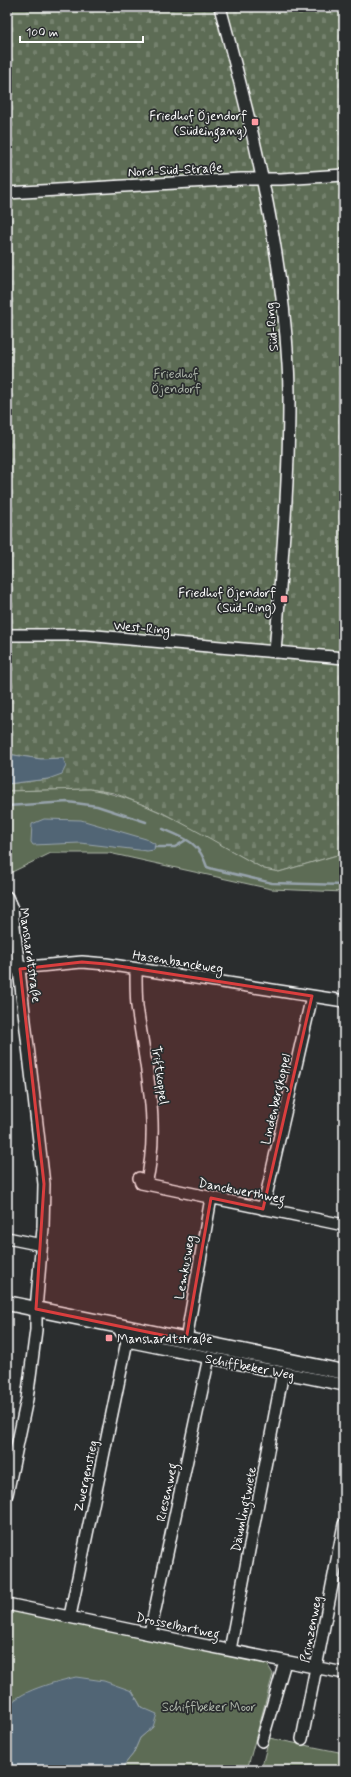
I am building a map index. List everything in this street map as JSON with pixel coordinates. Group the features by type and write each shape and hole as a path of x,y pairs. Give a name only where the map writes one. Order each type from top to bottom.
{"main road":[{"name":"Schiffbeker Weg","path":"7,1303 344,1372"}],"street":[{"name":"Süd-Ring","path":"220,7 263,178 277,251 289,366 287,489 275,652"},
{"name":"Nord-Süd-Straße","path":"7,193 263,178 281,179 344,175"},
{"name":"West-Ring","path":"7,635 85,635 344,658"},
{"name":"Manshardtstraße","path":"7,897 12,909 20,969 44,1184 42,1244 36,1309 36,1330 27,1399 9,1477 7,1494"},
{"name":"Hasenbanckweg","path":"7,969 20,969 82,962 106,964 344,1001"},
{"name":"Triftkoppel","path":"136,969 137,1004 153,1130 152,1158 142,1181"},
{"name":"Lindenbergkoppel","path":"263,1209 312,996"},
{"name":"Danckwerthweg","path":"142,1181 211,1198 344,1225"},
{"name":"Lemkusweg","path":"186,1340 211,1198"},
{"path":"7,1238 42,1244"},
{"path":"117,1326 127,1341"},
{"name":"Schiffbeker Weg","path":"127,1341 344,1385"},
{"name":"Zwergenstieg","path":"70,1616 127,1341"},
{"name":"Riesenweg","path":"150,1633 209,1357"},
{"name":"Däumlingtwiete","path":"230,1650 283,1372"},
{"name":"Prinzenweg","path":"302,1739 344,1524"},
{"name":"Drosselbartweg","path":"7,1604 344,1673"},
{"path":"262,1742 285,1662"}],"highlighted area":[{"path":"82,962 106,964 312,996 263,1209 211,1198 186,1340 36,1309 44,1184 20,969"}],"green space":[{"name":"Friedhof Öjendorf","path":"7,7 344,7 344,853 279,872 264,869 163,813 114,793 90,789 7,791 7,784 48,779 62,758 41,759 7,754"},
{"path":"90,789 113,794 158,811 201,833 264,869 279,872 344,853 344,892 271,889 109,853 51,853 10,873 7,871 7,791"},
{"name":"Schiffbeker Moor","path":"7,1610 267,1664 273,1674 247,1770 120,1770 133,1754 140,1738 153,1727 132,1691 7,1709"},
{"path":"269,1738 344,1753 344,1770 261,1770"}],"water":[{"path":"7,754 41,759 63,758 66,766 62,774 48,779 7,784"},
{"path":"44,819 81,820 146,839 155,844 154,850 147,851 80,843 33,845 31,842 32,824"},
{"name":"Schiffbeker Moor","path":"76,1677 104,1681 132,1691 141,1707 157,1714 153,1727 140,1738 133,1754 120,1770 12,1770 7,1764 7,1709 19,1697 28,1692 49,1684"}],"waterway":[{"path":"7,806 68,802 97,806 146,822"},
{"path":"163,829 190,842 200,852 207,867 213,869 272,883 344,885"},
{"path":"155,847 175,847 186,840"}],"place":[{"name":"Friedhof Öjendorf (Südeingang)","path":"255,122"},
{"name":"Friedhof Öjendorf (Süd-Ring)","path":"284,599"},
{"name":"Manshardtstraße","path":"109,1338"}]}
